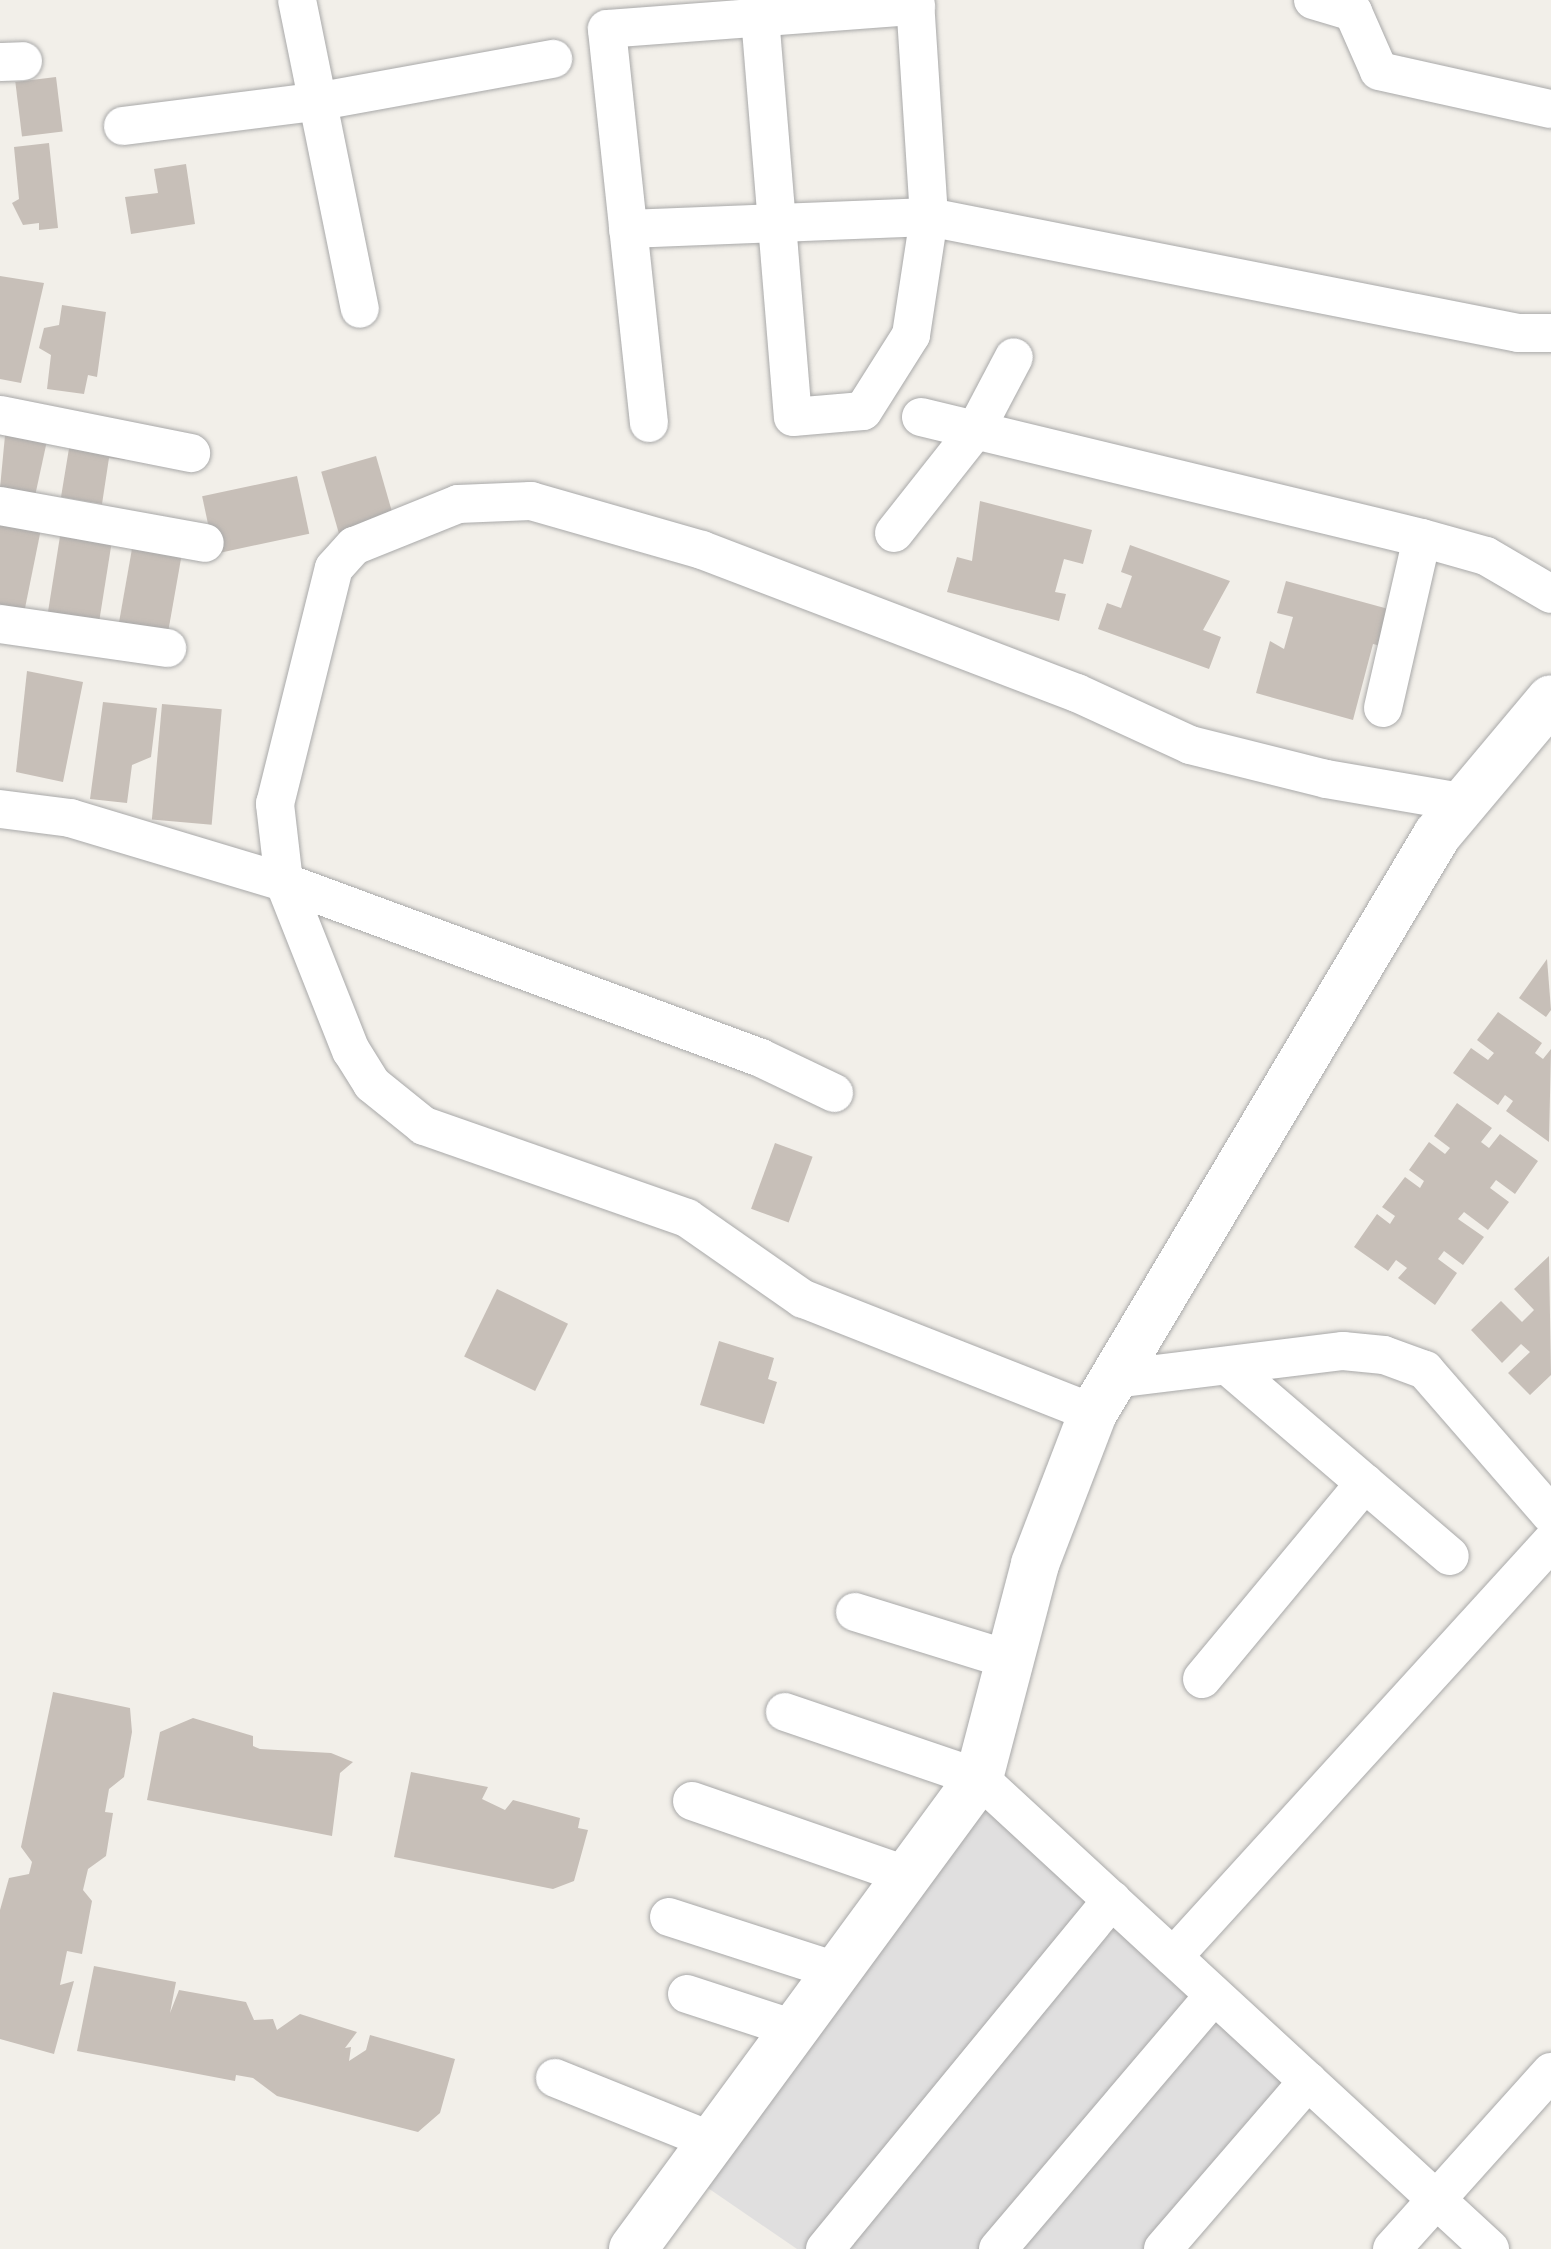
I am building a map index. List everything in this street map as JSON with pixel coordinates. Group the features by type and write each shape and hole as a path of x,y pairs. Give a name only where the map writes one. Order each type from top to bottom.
{"street":[{"path":"297,0 321,101 360,309"},
{"path":"1332,2 1353,12 1379,70 1551,109"},
{"path":"649,423 607,29 916,3 929,217 911,335 863,411 793,417 760,18"},
{"path":"123,126 321,101 553,60"},
{"path":"628,229 929,217 1503,330 1551,333"},
{"path":"894,533 976,429 1014,357"},
{"path":"0,415 191,453"},
{"path":"921,417 1422,538 1486,556 1551,594"},
{"path":"1460,802 1326,779 1190,744 1077,692 702,550 531,501 473,503 354,546 334,568 275,804 284,882 351,1051 400,1110 424,1126 687,1218 803,1299 1104,1396 1228,1366 1343,1351 1384,1355 1425,1370 1551,1515"},
{"path":"0,506 205,542"},
{"path":"1383,708 1422,538"},
{"path":"0,624 166,648"},
{"path":"633,2249 980,1778 1035,1564 1104,1396 1460,802 1551,699"},
{"path":"0,810 70,818 284,882 761,1058 834,1093"},
{"path":"1228,1366 1450,1556"},
{"path":"1202,1679 1365,1482"},
{"path":"1173,1957 1551,1542"},
{"path":"855,1612 1010,1660"},
{"path":"785,1712 980,1778 1490,2249"},
{"path":"692,1802 908,1876"},
{"path":"825,2249 1112,1900"},
{"path":"669,1917 839,1972"},
{"path":"687,1994 797,2030"},
{"path":"998,2249 1214,1995"},
{"path":"1392,2249 1551,2072"},
{"path":"555,2078 714,2142"},
{"path":"1163,2249 1308,2081"}],"shaded area":[{"path":"979,1778 1308,2081 1163,2249 797,2249 689,2175"}],"building":[{"path":"56,77 63,132 22,137 15,82"},
{"path":"49,143 58,228 39,230 39,223 23,225 12,203 19,199 14,147"},
{"path":"186,164 195,224 131,234 125,197 158,193 154,169"},
{"path":"0,276 44,283 21,383 0,379"},
{"path":"62,305 106,312 97,377 88,375 84,394 47,389 51,355 39,348 44,328 59,325"},
{"path":"8,404 53,413 35,496 0,488"},
{"path":"73,424 129,433 125,460 109,458 102,504 61,497"},
{"path":"376,456 395,523 341,539 321,472"},
{"path":"297,476 309,534 214,554 202,496"},
{"path":"980,501 1092,530 1083,564 1064,559 1055,592 1066,594 1059,621 947,592 957,557 972,561"},
{"path":"0,516 42,524 23,618 0,613"},
{"path":"61,530 112,538 98,631 46,623"},
{"path":"133,543 182,552 167,635 118,627"},
{"path":"1130,545 1230,581 1203,630 1221,637 1209,669 1098,629 1107,603 1121,608 1132,576 1121,572"},
{"path":"1286,581 1403,613 1393,649 1373,644 1353,720 1256,693 1270,641 1284,649 1293,617 1277,613"},
{"path":"27,671 83,682 63,782 16,772"},
{"path":"103,702 157,708 151,757 132,765 127,803 90,799"},
{"path":"162,704 222,709 212,825 152,820"},
{"path":"1547,959 1551,1010 1546,1017 1519,998"},
{"path":"1498,1012 1542,1043 1535,1053 1543,1059 1551,1049 1549,1142 1506,1111 1513,1101 1505,1095 1498,1105 1453,1073 1471,1048 1488,1060 1494,1053 1477,1040"},
{"path":"1457,1103 1492,1128 1481,1142 1489,1148 1500,1134 1538,1161 1515,1194 1496,1180 1490,1188 1509,1202 1488,1230 1464,1212 1458,1219 1484,1237 1463,1265 1444,1251 1438,1259 1457,1273 1435,1305 1398,1278 1407,1268 1396,1260 1388,1271 1354,1247 1377,1214 1390,1224 1395,1216 1382,1207 1405,1177 1420,1188 1424,1181 1409,1170 1429,1142 1445,1154 1450,1148 1434,1136"},
{"path":"775,1143 813,1157 789,1222 751,1209"},
{"path":"1549,1256 1551,1375 1530,1395 1508,1373 1530,1352 1521,1344 1502,1363 1471,1330 1501,1301 1522,1322 1534,1310 1514,1289"},
{"path":"497,1289 568,1324 535,1391 464,1356"},
{"path":"719,1341 774,1358 768,1379 777,1382 764,1424 700,1405"},
{"path":"53,1692 130,1708 132,1732 124,1777 109,1789 105,1812 113,1813 106,1856 88,1869 83,1890 92,1901 82,1954 67,1951 60,1985 74,1981 54,2054 0,2039 0,1910 9,1878 29,1874 32,1862 21,1847"},
{"path":"193,1718 253,1736 253,1746 260,1749 331,1753 353,1762 340,1773 332,1836 147,1800 160,1732"},
{"path":"411,1772 488,1787 482,1799 505,1810 513,1800 580,1818 578,1828 588,1830 574,1881 553,1889 394,1857"},
{"path":"94,1966 176,1982 170,2013 179,1990 246,2002 254,2020 273,2019 277,2030 300,2014 357,2032 345,2048 351,2047 349,2061 366,2050 370,2035 455,2059 440,2113 418,2132 277,2096 253,2078 236,2075 235,2081 77,2051"}]}
